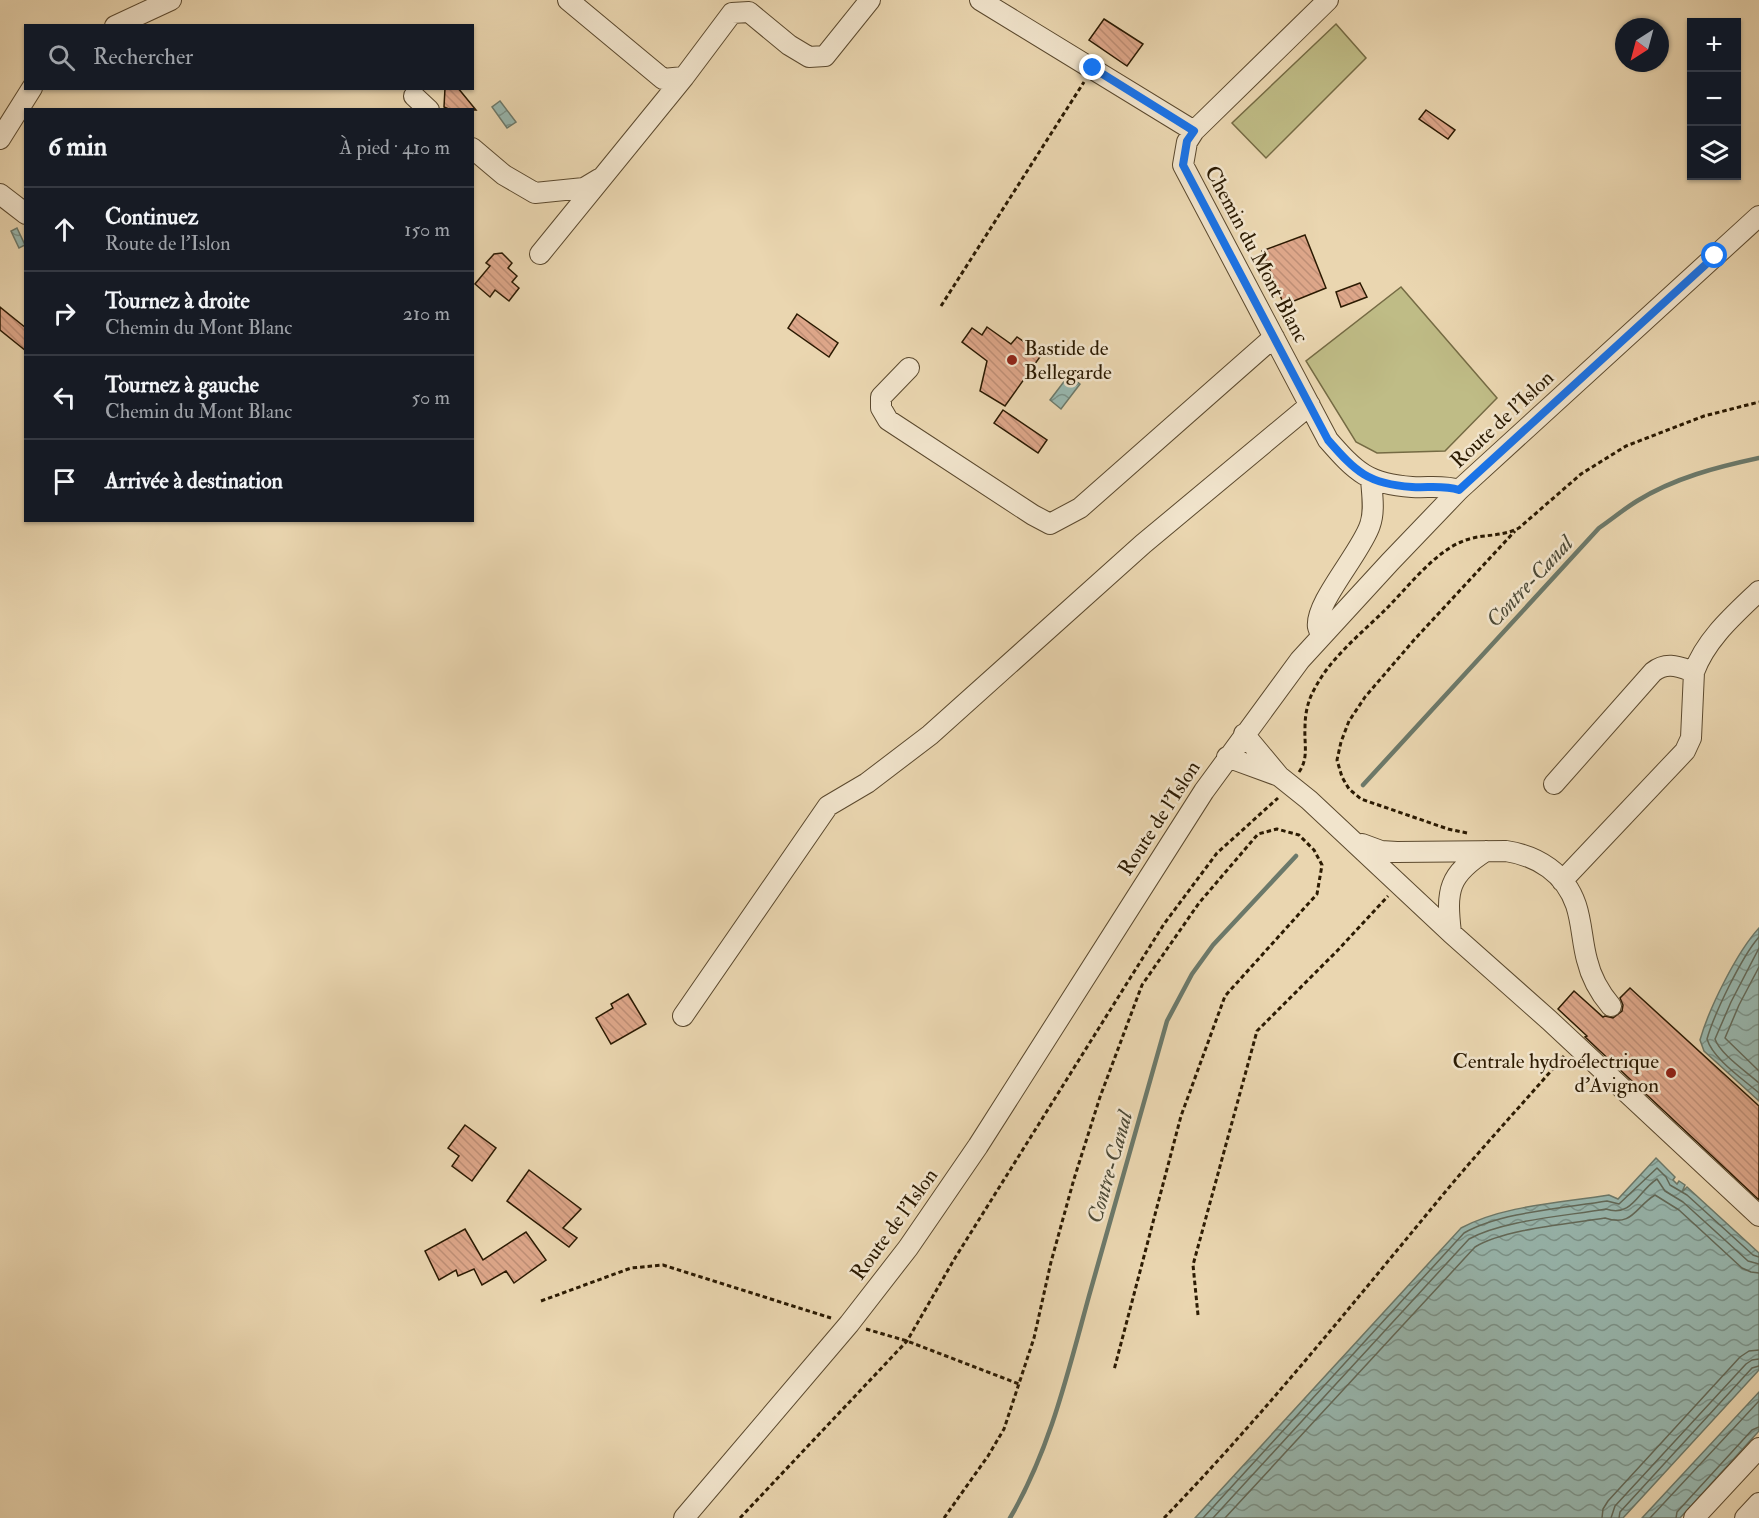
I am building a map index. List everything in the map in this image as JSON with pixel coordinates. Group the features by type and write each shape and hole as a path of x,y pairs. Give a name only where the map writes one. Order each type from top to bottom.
{"street":[{"path":"119,24 171,0"},
{"path":"568,0 663,79 684,77"},
{"path":"540,254 684,77 732,13 749,12 789,45 809,57 825,56 870,0"},
{"path":"980,0 1194,131 1328,0"},
{"path":"0,139 31,90"},
{"path":"414,96 427,108"},
{"name":"Chemin du Mont Blanc","path":"1194,131 1187,141 1183,165 1328,440 1351,466 1371,479 1411,487 1450,487 1459,490"},
{"path":"474,150 504,175 536,193 584,188 601,178"},
{"path":"0,194 24,212"},
{"name":"Route de l'Islon","path":"684,1518 849,1324 908,1248 978,1146 1227,757 1321,636 1459,490 1759,216"},
{"path":"909,368 881,397 881,408 888,420 1050,524 1080,508 1274,337"},
{"path":"683,1016 828,806 867,783 930,735 1143,544 1310,405"},
{"path":"1321,636 1318,628 1321,609 1364,540 1371,524 1373,508 1371,479"},
{"path":"1563,881 1685,751 1691,738 1694,672 1701,655 1712,639 1759,591"},
{"path":"1554,784 1658,668 1670,665 1694,672"},
{"path":"1244,734 1286,782"},
{"path":"1227,757 1297,789 1759,1216"},
{"path":"1352,838 1372,849 1397,852 1506,851 1528,856 1548,866 1563,881 1576,907 1587,961 1603,995 1611,1006"},
{"path":"1451,933 1448,898 1452,885 1464,867 1486,851"},
{"path":"1694,1518 1759,1448"},
{"path":"1745,1518 1759,1503"}],"path":[{"path":"941,306 1093,68"},
{"path":"1486,851 1484,842 1473,835 1448,829 1361,799 1349,789 1342,777 1337,760 1349,721 1365,697 1414,640 1519,528 1581,474 1626,446 1704,416 1759,402"},
{"path":"740,1518 907,1341 954,1258 1188,889 1217,854 1303,766 1306,755 1304,730 1310,699 1316,685 1338,658 1429,565 1447,550 1461,541 1501,535 1519,528"},
{"path":"944,1518 988,1456 1004,1429 1034,1338 1051,1262 1074,1179 1100,1097 1142,985 1199,903 1258,834 1277,829 1299,835 1314,850 1322,865 1317,894 1225,996 1181,1116 1114,1370"},
{"path":"1198,1315 1193,1265 1257,1031 1400,884"},
{"path":"1164,1518 1286,1383 1433,1206 1575,1044"},
{"path":"541,1302 631,1268 663,1265 907,1341 1019,1384"}],"shaded area":[{"path":"1336,24 1366,58 1266,158 1232,123"},
{"path":"1401,287 1497,398 1445,451 1377,453 1356,442 1306,361"}],"water":[{"path":"500,101 516,122 507,128 492,107"},
{"path":"17,228 24,246 19,248 11,231"},
{"path":"1069,375 1080,384 1061,409 1050,400"},
{"path":"1759,928 1759,1101 1704,1051 1700,1040 1725,981 1742,951"},
{"path":"1656,1158 1675,1177 1673,1180 1677,1184 1679,1181 1685,1185 1682,1192 1687,1187 1759,1253 1759,1370 1623,1518 1195,1518 1461,1228 1496,1214 1533,1206 1609,1195 1618,1199"},
{"path":"1759,1392 1759,1431 1680,1518 1642,1518"}],"building":[{"path":"1104,19 1143,44 1127,66 1089,40"},
{"path":"445,90 460,90 476,110 474,108 444,107"},
{"path":"1426,110 1455,130 1448,139 1419,119"},
{"path":"1305,235 1326,288 1284,305 1262,251"},
{"path":"502,253 512,263 508,268 517,276 512,282 519,288 509,301 495,290 490,297 475,284 490,266 486,263 494,254"},
{"path":"1360,283 1367,297 1341,307 1336,292"},
{"path":"0,307 24,326 24,349 0,330"},
{"path":"797,314 838,343 829,357 788,328"},
{"name":"Bastide de Bellegarde","path":"987,327 1011,344 1017,337 1042,354 1005,406 980,391 987,361 962,342 972,328 982,335"},
{"path":"1003,410 1047,440 1038,453 994,423"},
{"name":"Centrale hydroélectrique d’Avignon","path":"1630,988 1759,1106 1759,1200 1558,1009 1574,991 1603,1017 1613,1018 1622,1011 1623,1005 1620,998"},
{"path":"628,994 646,1024 611,1044 596,1018 613,1008 611,1004"},
{"path":"465,1125 496,1148 472,1181 452,1166 459,1156 448,1148"},
{"path":"529,1170 581,1209 563,1228 577,1238 569,1247 507,1201"},
{"path":"465,1229 483,1260 526,1232 546,1260 514,1283 506,1271 482,1285 474,1269 458,1276 456,1270 439,1280 425,1251"}],"waterway":[{"name":"Contre-Canal","path":"1363,785 1599,528 1637,501 1666,486 1712,469 1759,458"},
{"name":"Contre-Canal","path":"1010,1518 1036,1465 1057,1410 1167,1021 1192,974 1213,945 1296,856"}],"place":[{"name":"Bastide de Bellegarde","path":"1012,360"},
{"name":"Centrale hydroélectrique d’Avignon","path":"1671,1073"}],"route":[{"path":"1093,68 1194,131 1187,141 1183,165 1328,440 1351,466 1371,479 1411,487 1450,487 1459,490 1715,256"}]}
